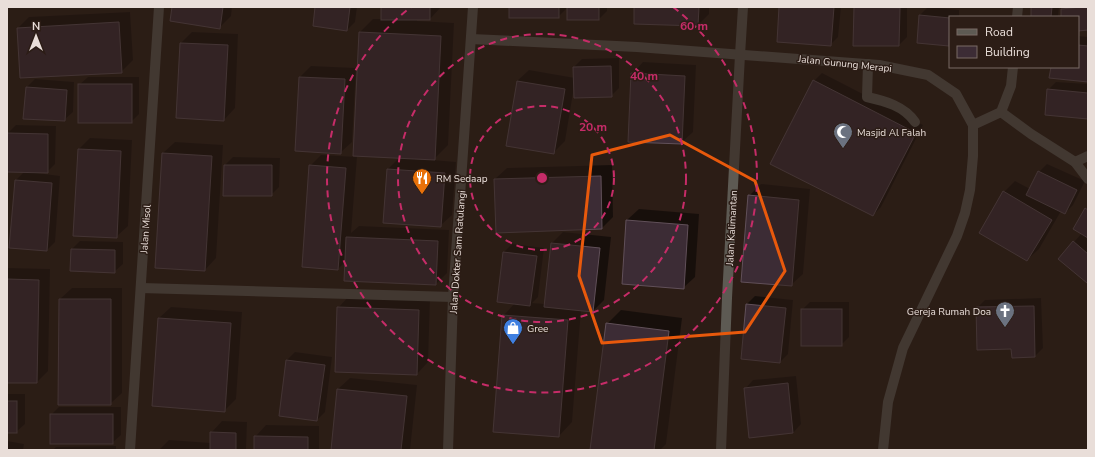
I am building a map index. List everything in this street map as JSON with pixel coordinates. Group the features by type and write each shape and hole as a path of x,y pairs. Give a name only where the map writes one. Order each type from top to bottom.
{"street":[{"name":"Jalan Misol","path":"130,450 159,7"},
{"name":"Jalan Dokter Sam Ratulangi","path":"448,450 453,297 473,7"},
{"name":"Jalan Kalimantan","path":"721,450 727,298 743,7"},
{"name":"Jalan Gunung Merapi","path":"471,39 637,48 879,65 928,75 956,94 973,125 973,156 970,190 965,213 957,236 903,348 888,402 883,450"},
{"path":"868,64 867,97 885,101 900,108 911,116 915,122"},
{"path":"973,125 1001,112 1011,86 1013,68"},
{"path":"1001,112 1031,134 1075,162 1088,179"},
{"path":"1075,162 1088,156"},
{"path":"141,288 453,297"}],"highlighted area":[{"path":"670,135 755,181 785,271 745,332 602,343 579,276 592,155"}],"building":[{"path":"172,7 223,7 220,29 170,21"},
{"path":"315,7 350,7 347,31 313,26"},
{"path":"381,7 430,7 430,20 381,20"},
{"path":"509,7 559,7 559,18 509,18"},
{"path":"567,7 599,7 599,20 567,20"},
{"path":"634,7 699,7 698,26 634,24"},
{"path":"779,7 834,7 831,46 777,42"},
{"path":"854,7 900,8 899,46 853,46"},
{"path":"1031,7 1052,7 1051,16 1031,16"},
{"path":"1088,7 1088,30 1079,31 1079,16 1061,16 1061,9"},
{"path":"919,15 949,18 949,46 917,43"},
{"path":"119,22 122,73 20,78 17,28"},
{"path":"359,32 441,36 435,160 353,156"},
{"path":"180,43 228,45 224,121 176,118"},
{"path":"1079,45 1088,46 1088,82 1049,78 1051,68 1079,68"},
{"path":"611,66 612,97 574,98 573,67"},
{"path":"631,73 685,76 682,144 628,142"},
{"path":"299,77 345,79 341,154 295,151"},
{"name":"Masjid Al Falah","path":"813,80 916,133 873,216 770,164"},
{"path":"517,81 565,89 554,154 506,146"},
{"path":"78,84 132,84 132,123 78,123"},
{"path":"26,87 67,90 65,121 23,119"},
{"path":"1047,89 1088,93 1088,119 1045,115"},
{"path":"7,133 48,134 48,173 7,172"},
{"path":"78,149 121,151 117,238 73,236"},
{"path":"162,153 212,156 205,271 155,268"},
{"path":"224,165 272,165 272,196 223,196"},
{"path":"309,165 346,168 338,270 302,267"},
{"path":"387,169 445,173 441,227 383,223"},
{"path":"1038,171 1077,190 1065,214 1026,195"},
{"path":"601,176 602,229 496,233 494,179"},
{"path":"15,180 52,183 47,251 9,248"},
{"path":"1003,191 1052,220 1027,261 979,233"},
{"path":"748,195 799,200 792,286 741,282"},
{"path":"1085,208 1088,210 1088,238 1073,229"},
{"path":"626,220 688,225 684,289 622,284"},
{"path":"346,237 438,241 436,285 344,281"},
{"path":"1073,241 1088,254 1087,283 1058,259"},
{"path":"551,243 600,248 593,312 544,307"},
{"path":"71,249 115,250 115,273 70,271"},
{"path":"503,252 537,256 530,306 497,302"},
{"path":"7,279 39,280 37,383 7,383"},
{"path":"59,299 111,299 111,405 58,405"},
{"path":"746,304 786,308 780,363 741,359"},
{"name":"Gereja Rumah Doa","path":"1034,306 1035,357 1012,358 1011,349 977,350 976,307"},
{"path":"337,307 419,310 417,375 335,372"},
{"path":"801,309 842,309 842,346 801,346"},
{"path":"502,315 568,320 559,437 493,432"},
{"path":"158,318 231,323 225,412 152,406"},
{"path":"606,323 669,331 654,450 590,450"},
{"path":"286,360 325,365 317,421 279,416"},
{"path":"788,383 793,433 749,438 744,388"},
{"path":"337,389 407,396 401,450 331,450"},
{"path":"7,401 17,401 17,433 7,433"},
{"path":"50,414 113,414 113,444 50,444"},
{"path":"210,432 236,433 236,450 210,450"},
{"path":"254,436 308,437 308,450 254,450"}],"place":[{"name":"Masjid Al Falah","path":"843,149"},
{"name":"RM Sedaap","path":"422,195"},
{"name":"Gereja Rumah Doa","path":"1005,328"},
{"name":"Gree","path":"513,345"}]}
